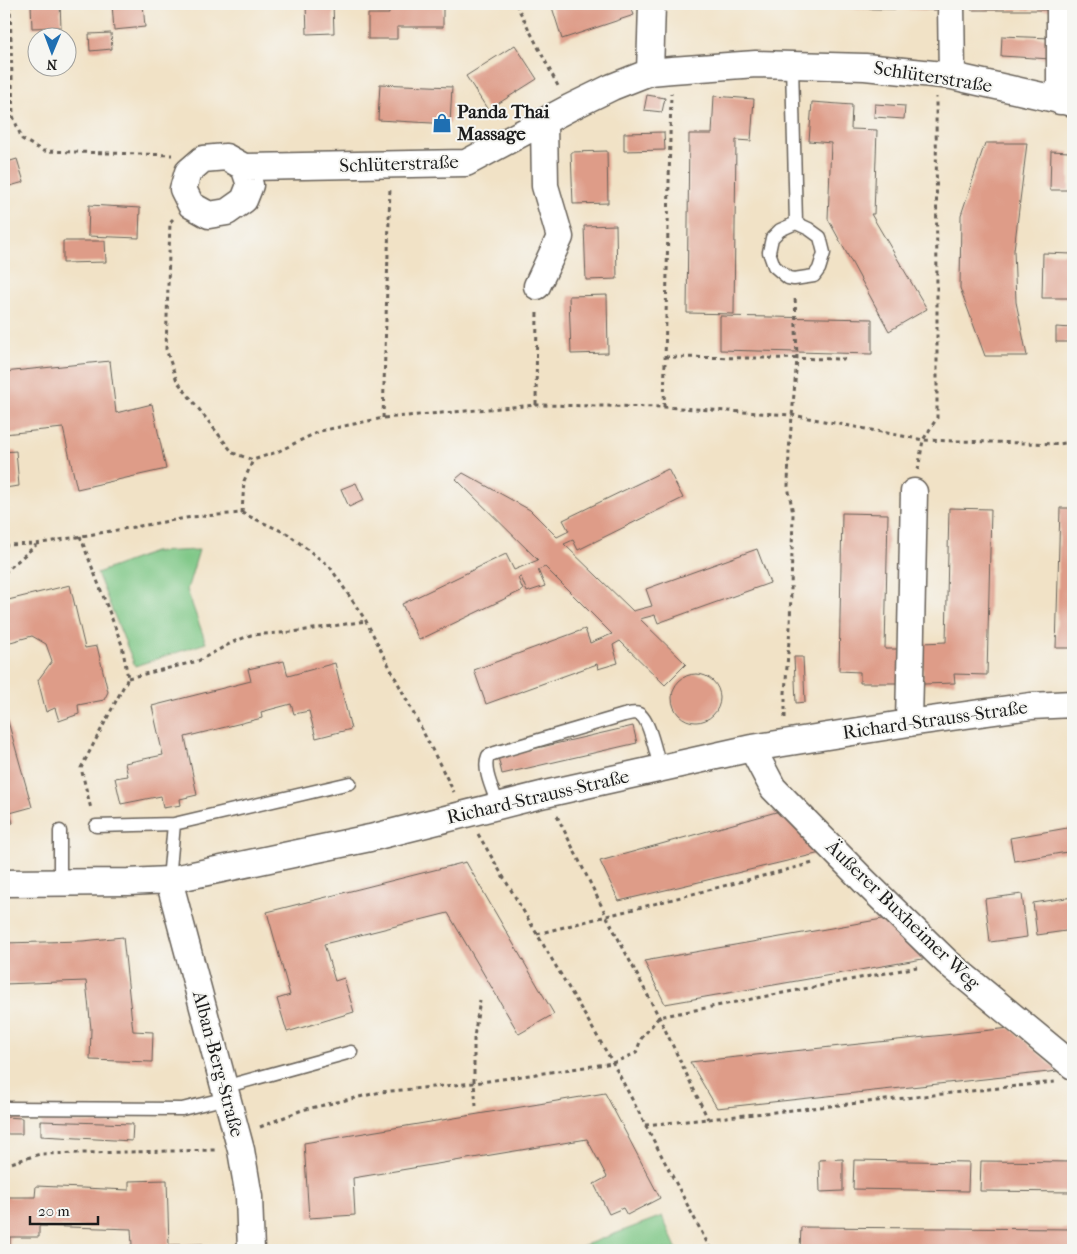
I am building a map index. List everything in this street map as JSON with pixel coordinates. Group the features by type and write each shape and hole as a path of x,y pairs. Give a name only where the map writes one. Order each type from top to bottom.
{"street":[{"path":"652,4 661,71"},
{"path":"944,75 951,4"},
{"path":"1060,4 1067,102"},
{"name":"Schlüterstraße","path":"202,159 226,157 244,167 466,163 612,87 661,71 756,64 865,67 944,75 1067,102"},
{"path":"537,286 560,237 545,186 544,122"},
{"path":"202,159 188,172 183,189 191,205 209,216 227,212 244,200 250,185 244,167"},
{"path":"909,723 914,492"},
{"name":"Richard-Strauss-Straße","path":"4,883 169,880 370,838 545,794 785,741 1030,706 1073,704"},
{"name":"Äußerer Buxheimer Weg","path":"752,748 773,788 948,962 1068,1074"},
{"name":"Alban-Berg-Straße","path":"169,880 239,1140 249,1197 251,1250"}],"lane":[{"path":"792,65 796,223"},
{"path":"796,223 820,237 824,253 814,276 794,279 788,278 774,266 769,252 772,238 780,230 796,223"},
{"path":"498,806 486,768 488,756 624,715 634,713 644,717 660,768"},
{"path":"96,826 174,824 350,783"},
{"path":"169,880 174,824"},
{"path":"60,831 60,882"},
{"path":"4,1108 182,1109 351,1052"}],"path":[{"path":"10,4 13,116 22,139 43,151 165,154 202,159"},
{"path":"516,4 569,108"},
{"path":"661,71 664,407"},
{"path":"923,440 937,418 944,75"},
{"path":"383,418 391,165"},
{"path":"191,205 170,222 166,349 177,381 233,453 253,460 277,452 320,430 383,418 536,405 664,407 792,415 923,440 1058,444 1073,442"},
{"path":"785,741 792,514 788,477 797,359 794,279"},
{"path":"536,405 537,286"},
{"path":"665,357 846,359"},
{"path":"242,513 244,481 253,460"},
{"path":"4,545 36,544 192,517 242,513 288,534 330,566 366,621 465,814 613,1063 711,1250"},
{"path":"80,536 122,646 128,678 81,768 96,826"},
{"path":"4,572 36,544"},
{"path":"128,678 198,661 232,642 251,635 294,632 366,621"},
{"path":"545,794 659,1016 708,1119"},
{"path":"537,934 840,856"},
{"path":"4,1163 11,1163 40,1154 239,1140 257,1128 302,1110 381,1092 474,1083 613,1063 636,1052 641,1039 659,1016 948,962"},
{"path":"476,1106 474,1036 480,1000"},
{"path":"646,1125 1068,1074"}],"green space":[{"path":"199,550 187,590 206,643 135,666 97,573 154,552"},
{"path":"662,1216 677,1250 582,1250 580,1247"}],"building":[{"path":"31,4 60,4 61,27 32,28"},
{"path":"112,4 143,4 145,27 114,30"},
{"path":"306,4 333,4 334,33 307,34"},
{"path":"389,4 443,4 443,27 397,27 397,39 368,39 368,14 389,14"},
{"path":"551,4 630,4 634,15 562,39"},
{"path":"735,4 936,4 936,10 735,6"},
{"path":"972,4 1053,4 1053,10 971,10"},
{"path":"111,33 112,49 90,51 89,34"},
{"path":"1002,36 1051,38 1051,59 1001,56"},
{"path":"515,45 537,79 488,110 466,76"},
{"path":"380,84 452,87 450,124 378,120"},
{"path":"647,95 665,98 662,112 644,110"},
{"path":"714,96 754,99 751,141 736,140 734,314 687,313 689,134 712,134"},
{"path":"812,102 852,105 851,129 877,130 874,214 871,214 927,309 889,331 828,219 831,143 809,141"},
{"path":"875,104 905,106 904,119 874,117"},
{"path":"664,132 665,150 624,151 624,133"},
{"path":"985,143 1027,143 1014,250 1016,302 1027,356 985,356 960,288 961,215"},
{"path":"607,151 608,203 573,204 571,152"},
{"path":"1051,151 1069,152 1069,190 1050,190"},
{"path":"17,159 24,182 10,186 4,163"},
{"path":"89,205 140,208 139,238 88,236"},
{"path":"616,225 617,279 586,280 584,226"},
{"path":"63,241 105,241 106,262 63,263"},
{"path":"1043,253 1073,254 1073,298 1042,298"},
{"path":"607,295 608,353 571,354 569,296"},
{"path":"720,316 872,319 872,354 720,350"},
{"path":"1056,327 1073,328 1073,342 1056,342"},
{"path":"110,361 116,413 152,404 166,469 77,489 63,428 4,434 4,372"},
{"path":"16,451 19,486 4,488 4,452"},
{"path":"668,469 683,498 578,550 573,540 564,544 633,611 652,606 646,589 757,549 770,583 658,623 655,615 640,619 686,664 665,685 620,641 613,645 618,663 598,669 597,664 486,704 474,670 585,629 590,643 612,634 545,567 538,570 545,586 527,592 521,577 518,578 523,590 419,640 402,604 506,554 514,570 538,560 456,479 463,473 530,510 557,537 569,531 563,520"},
{"path":"356,483 364,500 349,507 341,489"},
{"path":"949,508 991,509 987,675 954,674 955,683 923,684 922,643 946,642"},
{"path":"1060,508 1073,508 1073,648 1056,648"},
{"path":"842,513 888,514 885,649 902,649 901,683 860,683 860,672 839,671"},
{"path":"70,585 85,648 97,646 108,692 104,700 78,705 79,714 59,721 55,708 46,712 38,680 52,661 46,644 32,636 7,643 4,633 4,601"},
{"path":"794,657 803,657 805,702 796,703"},
{"path":"284,661 288,676 335,663 351,729 316,738 309,711 294,714 291,704 261,712 262,718 185,737 197,795 180,799 181,805 163,808 161,796 121,804 115,778 128,776 125,763 163,755 152,706 251,681 248,669"},
{"path":"696,674 705,676 713,681 718,689 720,698 718,707 713,715 705,720 696,722 687,720 679,715 674,707 672,698 674,689 679,681 687,676"},
{"path":"4,707 32,807 10,813 13,823 4,825"},
{"path":"633,726 637,743 502,774 498,757"},
{"path":"787,809 829,851 619,901 600,861"},
{"path":"1073,827 1073,851 1014,861 1010,838"},
{"path":"466,862 554,1014 519,1034 448,913 324,944 335,981 344,978 354,1012 287,1032 277,999 290,995 267,912"},
{"path":"1022,894 1027,937 990,942 985,899"},
{"path":"1073,897 1073,930 1037,935 1033,903"},
{"path":"888,918 934,957 665,1004 644,961"},
{"path":"123,937 133,1031 153,1032 152,1062 90,1060 91,1029 86,981 4,984 4,943 83,941"},
{"path":"1010,1028 1058,1071 717,1108 690,1062"},
{"path":"605,1093 660,1198 627,1215 623,1208 609,1214 594,1184 607,1177 587,1139 353,1178 355,1215 309,1218 304,1143"},
{"path":"4,1117 22,1118 22,1134 4,1134"},
{"path":"41,1121 133,1124 132,1141 41,1136"},
{"path":"843,1159 843,1191 820,1192 819,1160"},
{"path":"854,1160 969,1162 968,1191 853,1189"},
{"path":"981,1161 1073,1162 1073,1192 980,1191"},
{"path":"167,1180 169,1245 203,1244 204,1250 130,1250 130,1245 132,1245 131,1229 39,1226 39,1237 10,1237 10,1250 4,1250 4,1197 35,1197 36,1186 129,1190 129,1181"},
{"path":"801,1227 1073,1229 1073,1250 800,1250"}],"place":[{"name":"Panda Thai Massage","path":"442,123"}]}
